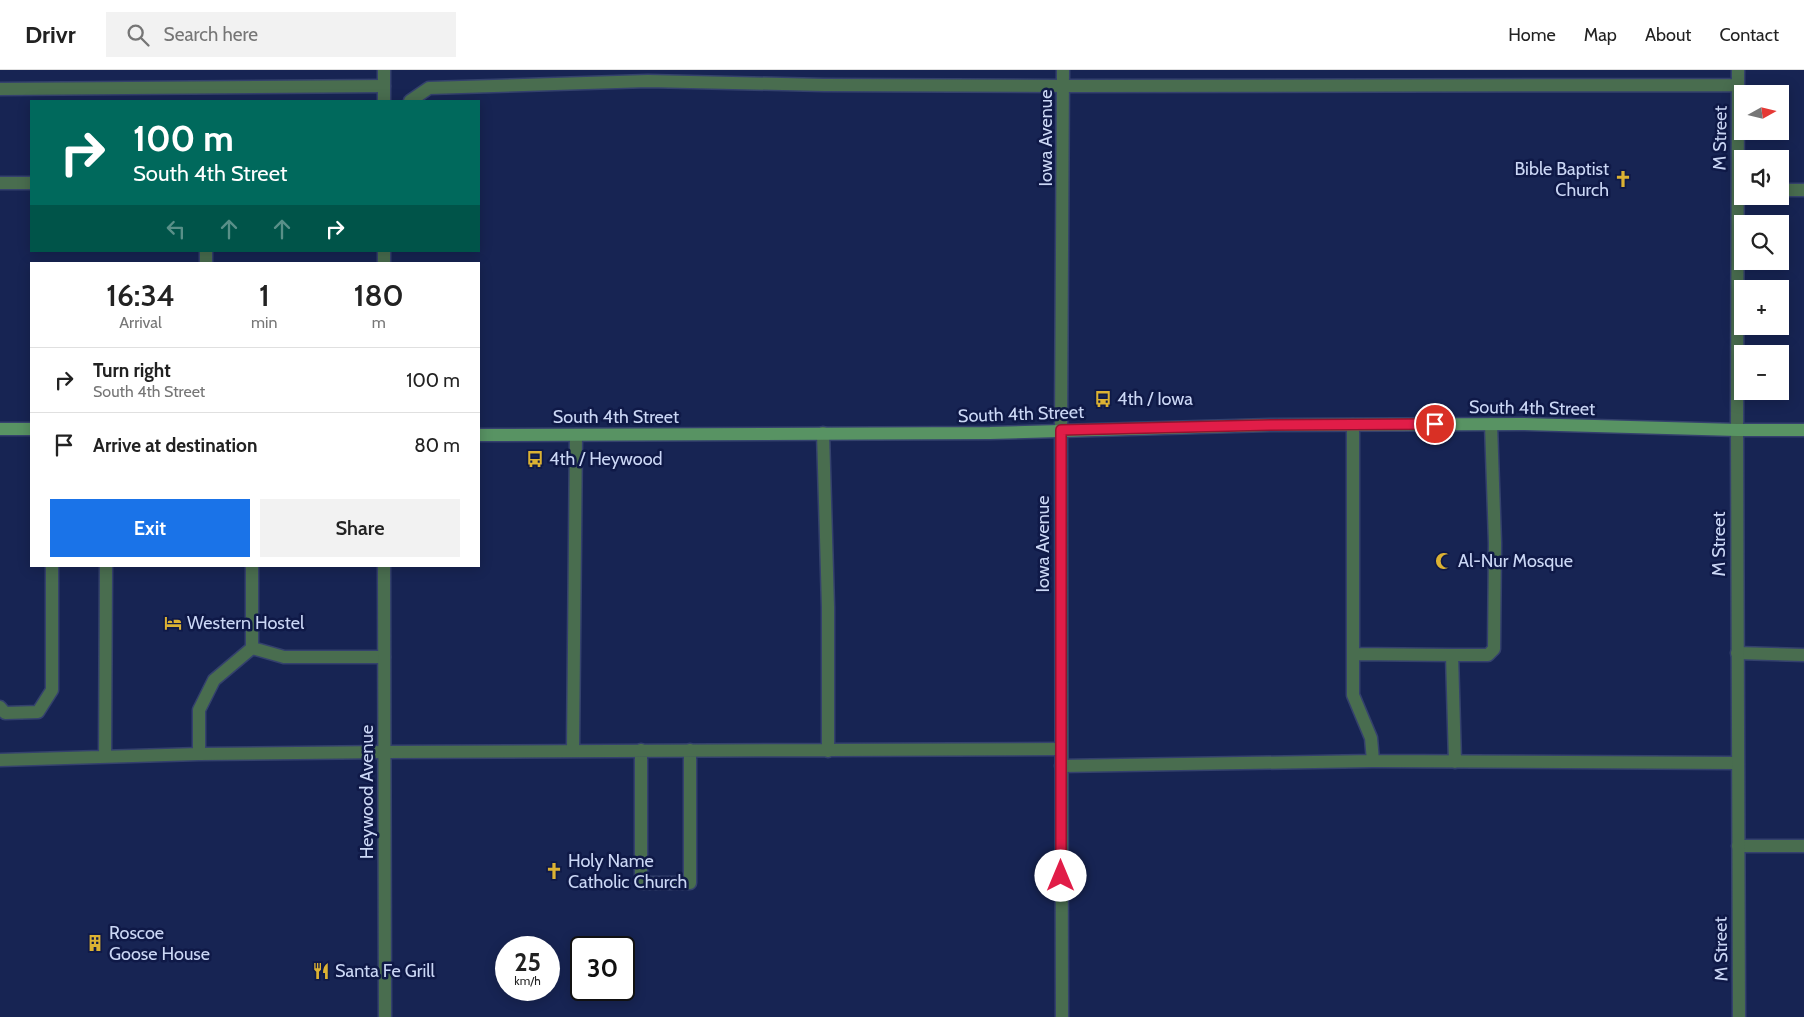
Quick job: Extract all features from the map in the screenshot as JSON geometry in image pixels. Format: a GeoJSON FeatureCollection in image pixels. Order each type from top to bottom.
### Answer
{"type":"FeatureCollection","features":[{"type":"Feature","properties":{"kind":"main road","name":"South 4th Street"},"geometry":{"type":"LineString","coordinates":[[480,435],[990,433],[1270,425],[1491,424],[1804,430]]}},
{"type":"Feature","properties":{"kind":"main road"},"geometry":{"type":"LineString","coordinates":[[0,429],[30,429]]}},
{"type":"Feature","properties":{"kind":"street"},"geometry":{"type":"LineString","coordinates":[[384,70],[384,100]]}},
{"type":"Feature","properties":{"kind":"street","name":"Iowa Avenue"},"geometry":{"type":"LineString","coordinates":[[1062,1017],[1061,430],[1063,70]]}},
{"type":"Feature","properties":{"kind":"street","name":"M Street"},"geometry":{"type":"LineString","coordinates":[[1738,70],[1738,85]]}},
{"type":"Feature","properties":{"kind":"street"},"geometry":{"type":"LineString","coordinates":[[411,100],[429,88],[648,81],[824,85],[1064,86],[1734,85]]}},
{"type":"Feature","properties":{"kind":"street"},"geometry":{"type":"LineString","coordinates":[[0,89],[384,86]]}},
{"type":"Feature","properties":{"kind":"street"},"geometry":{"type":"LineString","coordinates":[[0,183],[30,183]]}},
{"type":"Feature","properties":{"kind":"street"},"geometry":{"type":"LineString","coordinates":[[1789,190],[1804,190]]}},
{"type":"Feature","properties":{"kind":"street","name":"M Street"},"geometry":{"type":"LineString","coordinates":[[1739,1017],[1737,430],[1740,205]]}},
{"type":"Feature","properties":{"kind":"street"},"geometry":{"type":"LineString","coordinates":[[1353,654],[1488,655],[1494,649],[1491,424]]}},
{"type":"Feature","properties":{"kind":"street"},"geometry":{"type":"LineString","coordinates":[[1353,425],[1353,695],[1371,738],[1373,762]]}},
{"type":"Feature","properties":{"kind":"street"},"geometry":{"type":"LineString","coordinates":[[823,433],[828,607],[828,751]]}},
{"type":"Feature","properties":{"kind":"street"},"geometry":{"type":"LineString","coordinates":[[573,750],[576,434]]}},
{"type":"Feature","properties":{"kind":"street"},"geometry":{"type":"LineString","coordinates":[[0,707],[5,713],[38,712],[52,690],[52,567]]}},
{"type":"Feature","properties":{"kind":"street"},"geometry":{"type":"LineString","coordinates":[[105,757],[106,567]]}},
{"type":"Feature","properties":{"kind":"street"},"geometry":{"type":"LineString","coordinates":[[199,754],[199,710],[214,680],[252,648],[252,567]]}},
{"type":"Feature","properties":{"kind":"street","name":"Heywood Avenue"},"geometry":{"type":"LineString","coordinates":[[384,567],[385,1017]]}},
{"type":"Feature","properties":{"kind":"street"},"geometry":{"type":"LineString","coordinates":[[252,648],[284,657],[384,657]]}},
{"type":"Feature","properties":{"kind":"street"},"geometry":{"type":"LineString","coordinates":[[1737,653],[1804,655]]}},
{"type":"Feature","properties":{"kind":"street"},"geometry":{"type":"LineString","coordinates":[[1452,655],[1455,762]]}},
{"type":"Feature","properties":{"kind":"street"},"geometry":{"type":"LineString","coordinates":[[0,760],[199,754],[573,750],[828,751],[1061,749]]}},
{"type":"Feature","properties":{"kind":"street"},"geometry":{"type":"LineString","coordinates":[[640,750],[641,883],[690,883],[690,750]]}},
{"type":"Feature","properties":{"kind":"street"},"geometry":{"type":"LineString","coordinates":[[1061,766],[1373,762],[1738,763]]}},
{"type":"Feature","properties":{"kind":"street"},"geometry":{"type":"LineString","coordinates":[[1738,846],[1804,846]]}},
{"type":"Feature","properties":{"kind":"place","name":"Bible Baptist Church"},"geometry":{"type":"Point","coordinates":[1623,179]}},
{"type":"Feature","properties":{"kind":"place","name":"4th / Iowa"},"geometry":{"type":"Point","coordinates":[1103,399]}},
{"type":"Feature","properties":{"kind":"place","name":"4th / Heywood"},"geometry":{"type":"Point","coordinates":[535,459]}},
{"type":"Feature","properties":{"kind":"place","name":"Al-Nur Mosque"},"geometry":{"type":"Point","coordinates":[1444,561]}},
{"type":"Feature","properties":{"kind":"place","name":"Western Hostel"},"geometry":{"type":"Point","coordinates":[173,623]}},
{"type":"Feature","properties":{"kind":"place","name":"Holy Name Catholic Church"},"geometry":{"type":"Point","coordinates":[554,871]}},
{"type":"Feature","properties":{"kind":"place","name":"Roscoe Goose House"},"geometry":{"type":"Point","coordinates":[95,943]}},
{"type":"Feature","properties":{"kind":"place","name":"Santa Fe Grill"},"geometry":{"type":"Point","coordinates":[321,971]}},
{"type":"Feature","properties":{"kind":"route"},"geometry":{"type":"LineString","coordinates":[[1061,876],[1061,430],[1270,425],[1435,424]]}}]}
